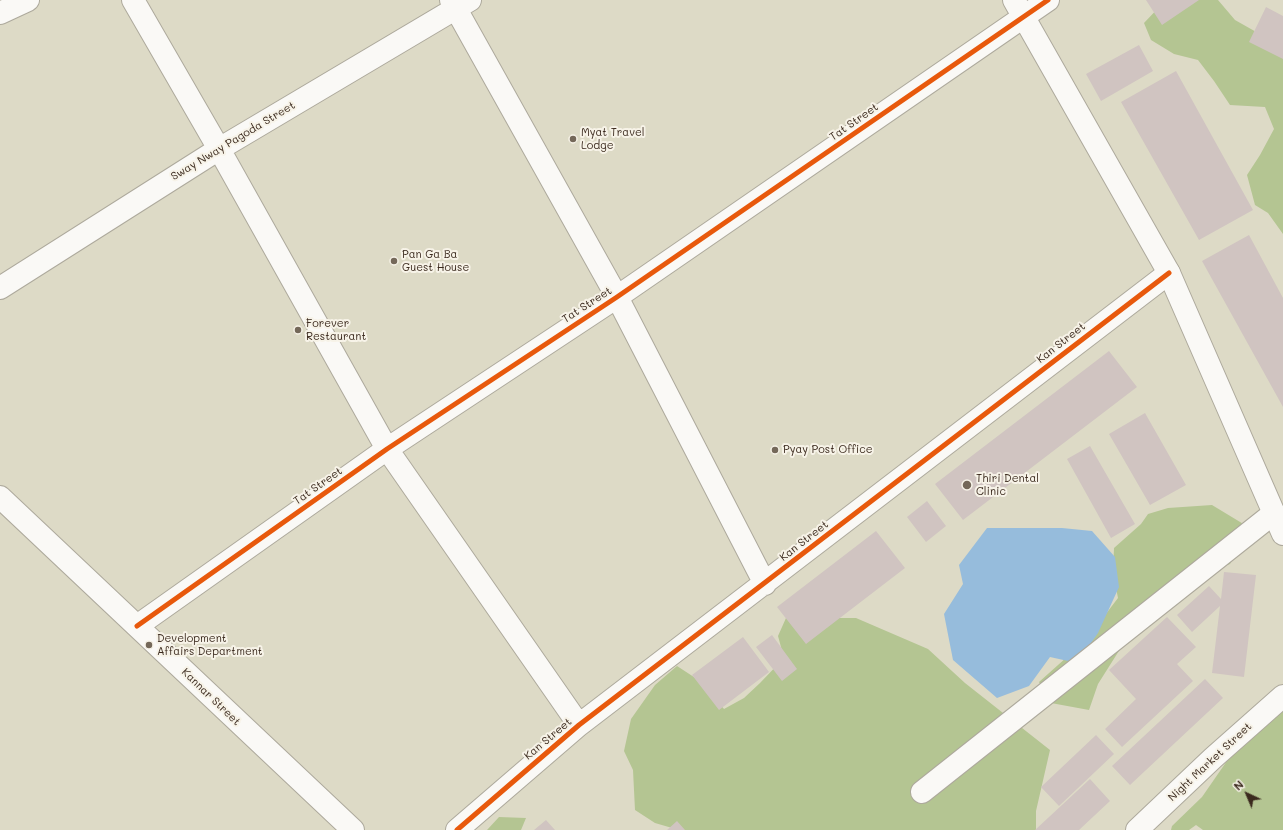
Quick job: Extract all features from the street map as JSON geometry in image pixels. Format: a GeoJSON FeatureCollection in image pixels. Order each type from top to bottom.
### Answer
{"type":"FeatureCollection","features":[{"type":"Feature","properties":{"kind":"street"},"geometry":{"type":"LineString","coordinates":[[0,13],[28,0]]}},
{"type":"Feature","properties":{"kind":"street"},"geometry":{"type":"LineString","coordinates":[[134,0],[387,449],[579,725]]}},
{"type":"Feature","properties":{"kind":"street","name":"Tat Street"},"geometry":{"type":"LineString","coordinates":[[137,626],[387,449],[617,297],[1018,8],[1048,0]]}},
{"type":"Feature","properties":{"kind":"street"},"geometry":{"type":"LineString","coordinates":[[459,3],[617,297],[765,584]]}},
{"type":"Feature","properties":{"kind":"street","name":"Sway Nway Pagoda Street"},"geometry":{"type":"LineString","coordinates":[[0,288],[219,149],[459,3]]}},
{"type":"Feature","properties":{"kind":"street"},"geometry":{"type":"LineString","coordinates":[[1018,8],[1169,273],[1258,478],[1278,506],[1283,534]]}},
{"type":"Feature","properties":{"kind":"street","name":"Kan Street"},"geometry":{"type":"LineString","coordinates":[[457,830],[579,725],[1169,273]]}},
{"type":"Feature","properties":{"kind":"street","name":"Kannar Street"},"geometry":{"type":"LineString","coordinates":[[0,497],[353,830]]}},
{"type":"Feature","properties":{"kind":"street"},"geometry":{"type":"LineString","coordinates":[[922,792],[1278,506]]}},
{"type":"Feature","properties":{"kind":"street","name":"Night Market Street"},"geometry":{"type":"LineString","coordinates":[[1137,830],[1213,758],[1283,696]]}},
{"type":"Feature","properties":{"kind":"green space"},"geometry":{"type":"Polygon","coordinates":[[[1172,0],[1218,0],[1235,20],[1258,33],[1283,35],[1283,234],[1268,213],[1255,205],[1247,175],[1274,129],[1265,107],[1230,105],[1198,60],[1174,54],[1151,40],[1144,23],[1163,3],[1172,0]]]}},
{"type":"Feature","properties":{"kind":"green space"},"geometry":{"type":"Polygon","coordinates":[[[1212,505],[1250,528],[1230,564],[1192,579],[1122,646],[1098,684],[1089,710],[1051,703],[1039,682],[1086,640],[1118,598],[1113,573],[1114,548],[1141,524],[1148,514],[1168,508],[1212,505]]]}},
{"type":"Feature","properties":{"kind":"green space"},"geometry":{"type":"Polygon","coordinates":[[[786,618],[856,618],[928,649],[965,683],[1050,750],[1036,811],[1036,830],[679,830],[655,823],[635,810],[633,770],[624,751],[631,719],[655,685],[677,666],[700,681],[724,709],[744,698],[784,658],[778,636],[786,618]]]}},
{"type":"Feature","properties":{"kind":"green space"},"geometry":{"type":"Polygon","coordinates":[[[1283,711],[1283,830],[1203,830],[1196,825],[1189,830],[1171,830],[1172,826],[1202,797],[1229,758],[1283,711]]]}},
{"type":"Feature","properties":{"kind":"green space"},"geometry":{"type":"Polygon","coordinates":[[[499,817],[526,818],[521,830],[487,830],[499,817]]]}},
{"type":"Feature","properties":{"kind":"water"},"geometry":{"type":"Polygon","coordinates":[[[987,528],[1062,528],[1092,531],[1115,557],[1119,587],[1098,633],[1077,663],[1050,657],[1029,686],[997,698],[953,660],[944,614],[963,584],[959,565],[987,528]]]}},
{"type":"Feature","properties":{"kind":"building"},"geometry":{"type":"Polygon","coordinates":[[[1146,0],[1199,0],[1162,25],[1146,0]]]}},
{"type":"Feature","properties":{"kind":"building"},"geometry":{"type":"Polygon","coordinates":[[[1266,7],[1283,16],[1283,59],[1249,42],[1266,7]]]}},
{"type":"Feature","properties":{"kind":"building"},"geometry":{"type":"Polygon","coordinates":[[[1139,45],[1153,71],[1101,101],[1086,74],[1139,45]]]}},
{"type":"Feature","properties":{"kind":"building"},"geometry":{"type":"Polygon","coordinates":[[[1176,71],[1253,210],[1199,240],[1121,102],[1176,71]]]}},
{"type":"Feature","properties":{"kind":"building"},"geometry":{"type":"Polygon","coordinates":[[[1249,235],[1283,298],[1283,407],[1202,261],[1249,235]]]}},
{"type":"Feature","properties":{"kind":"building"},"geometry":{"type":"Polygon","coordinates":[[[1109,351],[1137,387],[963,520],[935,484],[1109,351]]]}},
{"type":"Feature","properties":{"kind":"building"},"geometry":{"type":"Polygon","coordinates":[[[1145,413],[1186,485],[1150,505],[1109,434],[1145,413]]]}},
{"type":"Feature","properties":{"kind":"building"},"geometry":{"type":"Polygon","coordinates":[[[1090,446],[1135,524],[1111,538],[1067,459],[1090,446]]]}},
{"type":"Feature","properties":{"kind":"building"},"geometry":{"type":"Polygon","coordinates":[[[927,501],[946,526],[926,542],[907,517],[927,501]]]}},
{"type":"Feature","properties":{"kind":"building"},"geometry":{"type":"Polygon","coordinates":[[[876,531],[905,568],[806,644],[777,607],[876,531]]]}},
{"type":"Feature","properties":{"kind":"building"},"geometry":{"type":"Polygon","coordinates":[[[1224,572],[1256,575],[1244,677],[1212,673],[1220,606],[1192,632],[1177,615],[1209,586],[1221,599],[1224,572]]]}},
{"type":"Feature","properties":{"kind":"building"},"geometry":{"type":"Polygon","coordinates":[[[1167,617],[1196,647],[1177,664],[1193,681],[1122,747],[1105,729],[1136,699],[1109,670],[1167,617]]]}},
{"type":"Feature","properties":{"kind":"building"},"geometry":{"type":"Polygon","coordinates":[[[772,635],[797,669],[782,681],[756,647],[772,635]]]}},
{"type":"Feature","properties":{"kind":"building"},"geometry":{"type":"Polygon","coordinates":[[[743,637],[769,672],[719,710],[692,675],[743,637]]]}},
{"type":"Feature","properties":{"kind":"building"},"geometry":{"type":"Polygon","coordinates":[[[1205,679],[1223,698],[1130,785],[1112,766],[1205,679]]]}},
{"type":"Feature","properties":{"kind":"building"},"geometry":{"type":"Polygon","coordinates":[[[1096,735],[1114,754],[1059,806],[1041,787],[1096,735]]]}},
{"type":"Feature","properties":{"kind":"building"},"geometry":{"type":"Polygon","coordinates":[[[1090,779],[1110,801],[1079,830],[1035,830],[1090,779]]]}},
{"type":"Feature","properties":{"kind":"building"},"geometry":{"type":"Polygon","coordinates":[[[546,820],[555,830],[534,830],[546,820]]]}},
{"type":"Feature","properties":{"kind":"building"},"geometry":{"type":"Polygon","coordinates":[[[677,821],[685,830],[667,830],[677,821]]]}},
{"type":"Feature","properties":{"kind":"cycle path"},"geometry":{"type":"LineString","coordinates":[[137,626],[387,449],[617,297],[1048,0]]}},
{"type":"Feature","properties":{"kind":"cycle path"},"geometry":{"type":"LineString","coordinates":[[457,830],[579,725],[1169,273]]}},
{"type":"Feature","properties":{"kind":"place","name":"Myat Travel Lodge"},"geometry":{"type":"Point","coordinates":[573,139]}},
{"type":"Feature","properties":{"kind":"place","name":"Pan Ga Ba Guest House"},"geometry":{"type":"Point","coordinates":[394,261]}},
{"type":"Feature","properties":{"kind":"place","name":"Forever Restaurant"},"geometry":{"type":"Point","coordinates":[298,330]}},
{"type":"Feature","properties":{"kind":"place","name":"Pyay Post Office"},"geometry":{"type":"Point","coordinates":[775,450]}},
{"type":"Feature","properties":{"kind":"place","name":"Thiri Dental Clinic"},"geometry":{"type":"Point","coordinates":[967,485]}},
{"type":"Feature","properties":{"kind":"place","name":"Development Affairs Department"},"geometry":{"type":"Point","coordinates":[149,645]}}]}
